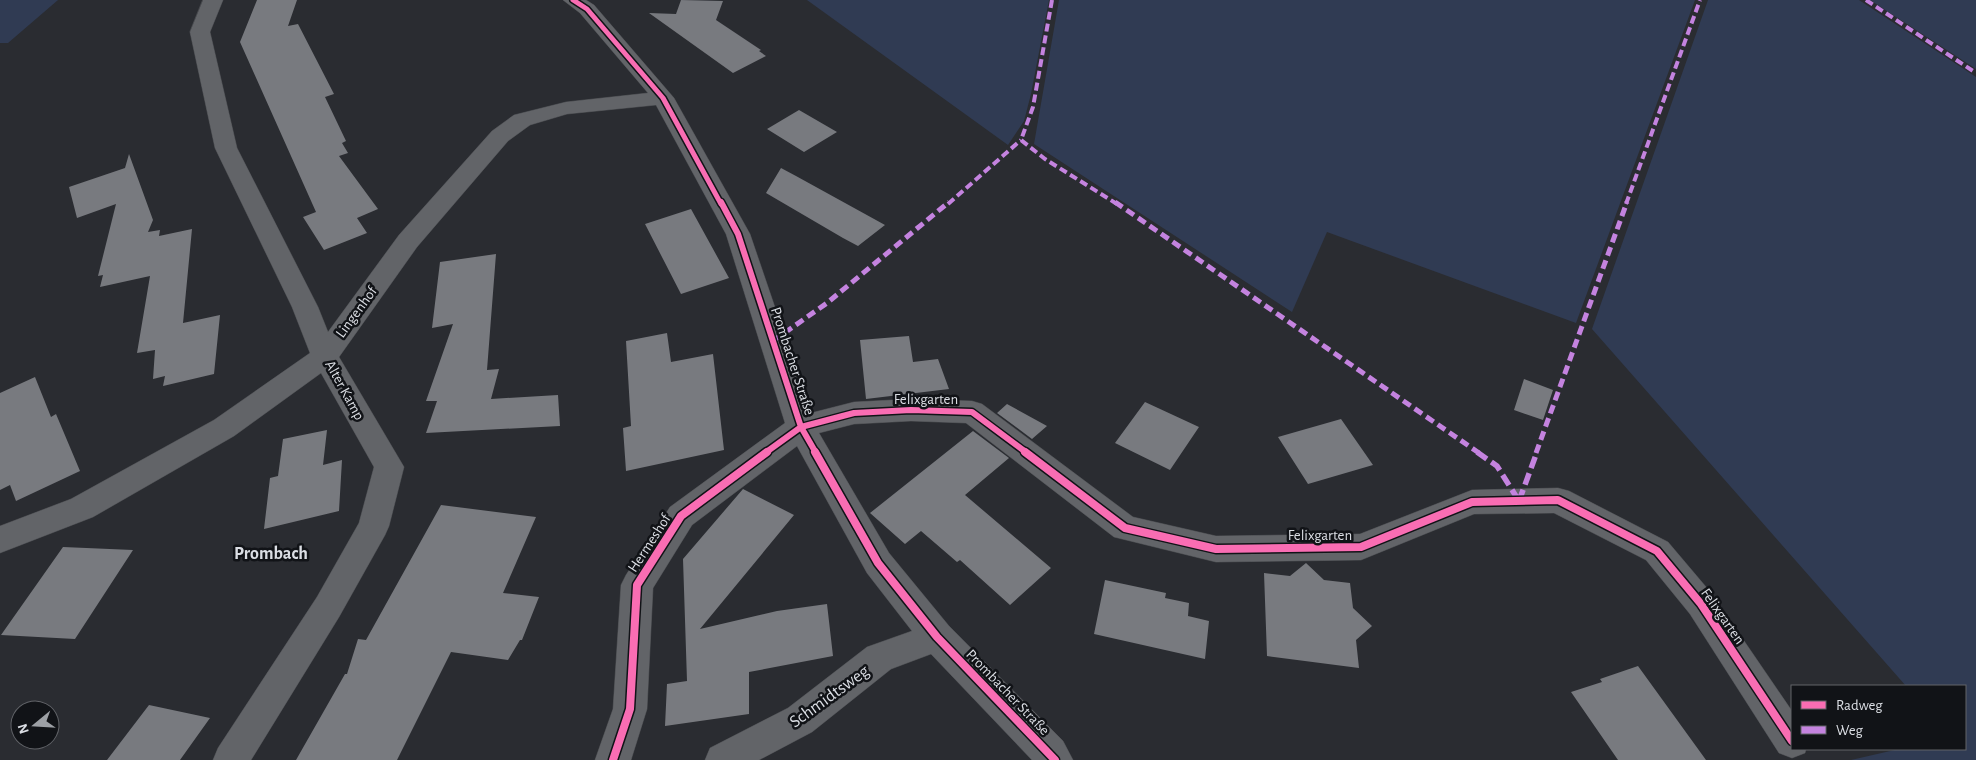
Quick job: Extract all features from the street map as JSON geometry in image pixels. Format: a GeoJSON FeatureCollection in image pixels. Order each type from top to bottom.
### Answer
{"type":"FeatureCollection","features":[{"type":"Feature","properties":{"kind":"street","name":"Alter Kamp"},"geometry":{"type":"LineString","coordinates":[[213,0],[200,32],[226,148],[305,307],[325,356],[389,467],[374,526],[328,607],[231,760]]}},
{"type":"Feature","properties":{"kind":"street","name":"Prombacher Straße"},"geometry":{"type":"LineString","coordinates":[[573,0],[587,10],[663,98],[738,234],[801,427],[878,563],[937,637],[1054,760]]}},
{"type":"Feature","properties":{"kind":"street","name":"Lingenhof"},"geometry":{"type":"LineString","coordinates":[[0,540],[82,508],[216,433],[325,356],[408,241],[500,136],[522,120],[566,108],[663,98]]}},
{"type":"Feature","properties":{"kind":"street","name":"Felixgarten"},"geometry":{"type":"LineString","coordinates":[[801,427],[854,413],[911,410],[972,412],[1125,528],[1216,549],[1361,548],[1472,502],[1558,500],[1657,551],[1701,604],[1791,739]]}},
{"type":"Feature","properties":{"kind":"street","name":"Hermeshof"},"geometry":{"type":"LineString","coordinates":[[613,760],[630,709],[637,585],[681,516],[801,427]]}},
{"type":"Feature","properties":{"kind":"street","name":"Schmidtsweg"},"geometry":{"type":"LineString","coordinates":[[723,760],[800,720],[879,658],[937,637]]}},
{"type":"Feature","properties":{"kind":"shaded area"},"geometry":{"type":"Polygon","coordinates":[[[0,0],[58,0],[8,43],[0,43],[0,0]]]}},
{"type":"Feature","properties":{"kind":"shaded area"},"geometry":{"type":"Polygon","coordinates":[[[807,0],[1049,0],[1024,121],[1008,145],[807,0]]]}},
{"type":"Feature","properties":{"kind":"shaded area"},"geometry":{"type":"Polygon","coordinates":[[[1059,0],[1695,0],[1576,323],[1327,232],[1292,312],[1034,144],[1059,0]]]}},
{"type":"Feature","properties":{"kind":"shaded area"},"geometry":{"type":"Polygon","coordinates":[[[1708,0],[1859,0],[1976,77],[1976,760],[1851,760],[1895,750],[1966,750],[1966,685],[1905,685],[1592,329],[1708,0]]]}},
{"type":"Feature","properties":{"kind":"shaded area"},"geometry":{"type":"Polygon","coordinates":[[[1870,0],[1976,0],[1976,69],[1870,0]]]}},
{"type":"Feature","properties":{"kind":"building"},"geometry":{"type":"Polygon","coordinates":[[[257,0],[297,0],[288,26],[298,24],[334,94],[325,97],[346,141],[342,143],[348,153],[339,156],[378,209],[357,218],[367,233],[324,250],[303,217],[316,212],[240,42],[257,0]]]}},
{"type":"Feature","properties":{"kind":"building"},"geometry":{"type":"Polygon","coordinates":[[[681,0],[723,1],[716,20],[761,50],[759,51],[766,56],[733,73],[649,13],[676,14],[681,0]]]}},
{"type":"Feature","properties":{"kind":"building"},"geometry":{"type":"Polygon","coordinates":[[[799,110],[837,132],[804,152],[767,129],[799,110]]]}},
{"type":"Feature","properties":{"kind":"building"},"geometry":{"type":"Polygon","coordinates":[[[129,154],[153,220],[148,232],[160,230],[159,236],[192,229],[183,323],[220,315],[214,374],[163,386],[165,376],[153,379],[155,350],[137,353],[150,276],[100,287],[103,275],[98,276],[116,204],[77,218],[69,187],[125,168],[129,154]]]}},
{"type":"Feature","properties":{"kind":"building"},"geometry":{"type":"Polygon","coordinates":[[[781,168],[885,225],[858,246],[843,238],[766,193],[781,168]]]}},
{"type":"Feature","properties":{"kind":"building"},"geometry":{"type":"Polygon","coordinates":[[[691,209],[729,278],[681,294],[645,224],[691,209]]]}},
{"type":"Feature","properties":{"kind":"building"},"geometry":{"type":"Polygon","coordinates":[[[496,254],[487,370],[499,369],[491,399],[558,395],[560,426],[426,433],[437,401],[426,401],[453,324],[432,328],[440,262],[496,254]]]}},
{"type":"Feature","properties":{"kind":"building"},"geometry":{"type":"Polygon","coordinates":[[[667,333],[671,362],[713,354],[724,450],[626,471],[623,428],[631,426],[626,341],[667,333]]]}},
{"type":"Feature","properties":{"kind":"building"},"geometry":{"type":"Polygon","coordinates":[[[909,336],[913,362],[938,359],[949,389],[866,399],[860,340],[909,336]]]}},
{"type":"Feature","properties":{"kind":"building"},"geometry":{"type":"Polygon","coordinates":[[[35,377],[51,417],[56,414],[80,471],[16,501],[10,485],[0,490],[0,393],[35,377]]]}},
{"type":"Feature","properties":{"kind":"building"},"geometry":{"type":"Polygon","coordinates":[[[1524,379],[1553,390],[1543,420],[1514,410],[1524,379]]]}},
{"type":"Feature","properties":{"kind":"building"},"geometry":{"type":"Polygon","coordinates":[[[1145,402],[1199,427],[1170,470],[1115,443],[1145,402]]]}},
{"type":"Feature","properties":{"kind":"building"},"geometry":{"type":"Polygon","coordinates":[[[1007,404],[1047,426],[1032,439],[997,413],[1007,404]]]}},
{"type":"Feature","properties":{"kind":"building"},"geometry":{"type":"Polygon","coordinates":[[[1341,419],[1373,465],[1308,484],[1278,437],[1341,419]]]}},
{"type":"Feature","properties":{"kind":"building"},"geometry":{"type":"Polygon","coordinates":[[[327,430],[323,465],[342,460],[339,511],[264,529],[270,478],[278,476],[283,439],[327,430]]]}},
{"type":"Feature","properties":{"kind":"building"},"geometry":{"type":"Polygon","coordinates":[[[973,431],[1009,458],[965,495],[1051,568],[1010,605],[960,560],[957,562],[921,531],[905,544],[870,513],[973,431]]]}},
{"type":"Feature","properties":{"kind":"building"},"geometry":{"type":"Polygon","coordinates":[[[743,489],[794,515],[700,629],[777,611],[827,604],[833,656],[749,672],[749,714],[665,726],[667,684],[687,681],[683,559],[743,489]]]}},
{"type":"Feature","properties":{"kind":"building"},"geometry":{"type":"Polygon","coordinates":[[[441,505],[536,517],[503,593],[539,597],[522,640],[520,640],[508,660],[451,652],[397,760],[296,760],[345,674],[347,674],[358,639],[366,640],[441,505]]]}},
{"type":"Feature","properties":{"kind":"building"},"geometry":{"type":"Polygon","coordinates":[[[63,547],[133,550],[75,639],[1,635],[63,547]]]}},
{"type":"Feature","properties":{"kind":"building"},"geometry":{"type":"Polygon","coordinates":[[[1306,563],[1324,580],[1350,583],[1353,608],[1372,626],[1356,640],[1359,668],[1267,656],[1264,573],[1290,576],[1306,563]]]}},
{"type":"Feature","properties":{"kind":"building"},"geometry":{"type":"Polygon","coordinates":[[[1105,580],[1166,593],[1165,598],[1189,603],[1188,616],[1209,621],[1205,659],[1094,634],[1105,580]]]}},
{"type":"Feature","properties":{"kind":"building"},"geometry":{"type":"Polygon","coordinates":[[[1638,666],[1706,760],[1618,760],[1571,692],[1602,682],[1600,679],[1638,666]]]}},
{"type":"Feature","properties":{"kind":"building"},"geometry":{"type":"Polygon","coordinates":[[[149,705],[210,718],[180,760],[107,760],[149,705]]]}},
{"type":"Feature","properties":{"kind":"marked path"},"geometry":{"type":"LineString","coordinates":[[1052,0],[1033,107],[1021,140],[1045,159],[1127,210],[1497,466],[1519,501]]}},
{"type":"Feature","properties":{"kind":"marked path"},"geometry":{"type":"LineString","coordinates":[[1519,501],[1700,0]]}},
{"type":"Feature","properties":{"kind":"marked path"},"geometry":{"type":"LineString","coordinates":[[1866,0],[1976,73]]}},
{"type":"Feature","properties":{"kind":"marked path"},"geometry":{"type":"LineString","coordinates":[[773,341],[801,323],[840,293],[1021,140]]}},
{"type":"Feature","properties":{"kind":"cycle path"},"geometry":{"type":"LineString","coordinates":[[573,0],[587,9],[663,98],[738,234],[801,427],[878,563],[937,637],[1055,760]]}},
{"type":"Feature","properties":{"kind":"cycle path"},"geometry":{"type":"LineString","coordinates":[[613,760],[630,709],[637,585],[681,516],[801,427],[854,413],[911,410],[972,412],[1125,528],[1216,549],[1361,547],[1472,502],[1558,500],[1657,551],[1701,604],[1791,739]]}},
{"type":"Feature","properties":{"kind":"district","name":"Prombach"},"geometry":{"type":"Point","coordinates":[271,553]}}]}
